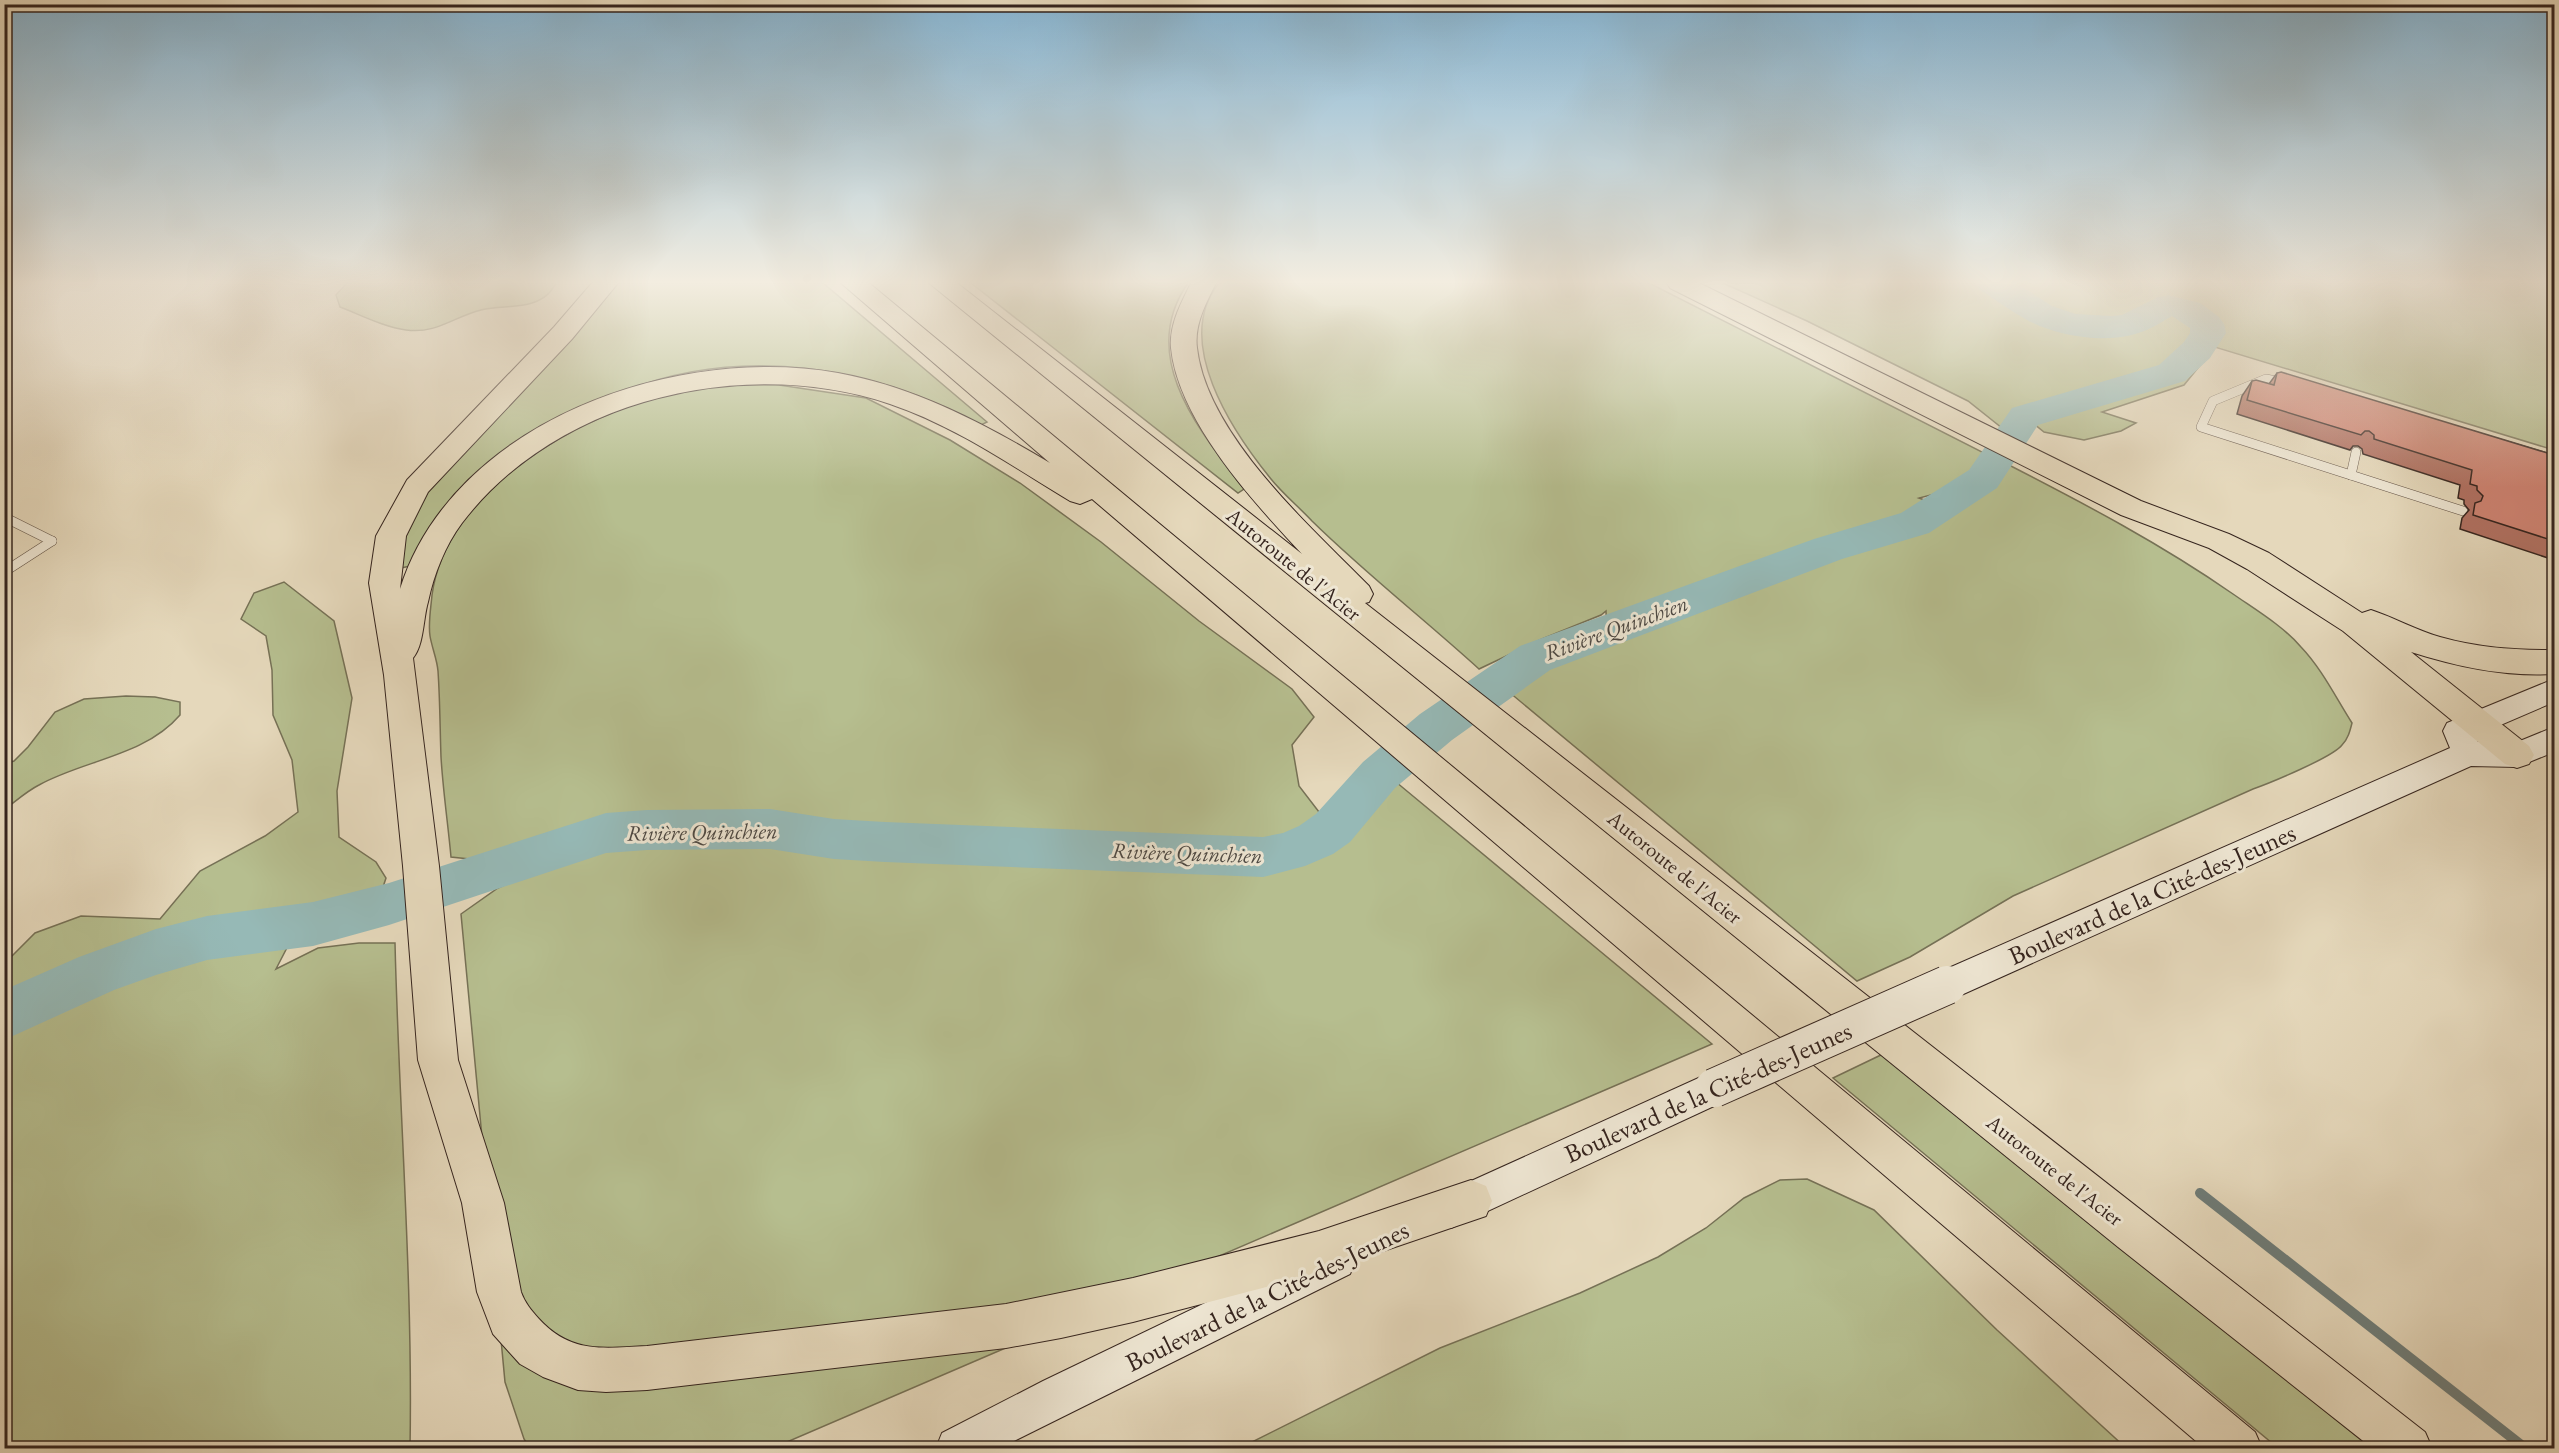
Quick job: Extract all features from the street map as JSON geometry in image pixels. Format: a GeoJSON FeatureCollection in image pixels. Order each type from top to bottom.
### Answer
{"type":"FeatureCollection","features":[{"type":"Feature","properties":{"kind":"highway"},"geometry":{"type":"LineString","coordinates":[[545,351],[417,487],[397,520],[388,550],[384,583],[400,675],[421,866],[438,1060],[483,1203],[499,1293],[509,1318],[536,1348],[578,1368],[606,1370],[647,1368],[1006,1326],[1133,1300],[1319,1252],[1471,1201]]}},
{"type":"Feature","properties":{"kind":"highway"},"geometry":{"type":"LineString","coordinates":[[934,351],[2239,1449]]}},
{"type":"Feature","properties":{"kind":"highway","name":"Autoroute de l'Acier"},"geometry":{"type":"LineString","coordinates":[[1026,351],[2409,1449]]}},
{"type":"Feature","properties":{"kind":"highway"},"geometry":{"type":"LineString","coordinates":[[1184,351],[1193,382],[1223,441],[1266,496],[1445,684]]}},
{"type":"Feature","properties":{"kind":"highway"},"geometry":{"type":"LineString","coordinates":[[1815,351],[2131,508],[2253,582],[2364,654],[2468,736],[2517,755]]}},
{"type":"Feature","properties":{"kind":"highway"},"geometry":{"type":"LineString","coordinates":[[400,675],[413,596],[430,552],[445,527],[479,486],[520,452],[572,423],[634,397],[692,381],[756,375],[812,378],[851,384],[898,396],[972,430],[1162,542]]}},
{"type":"Feature","properties":{"kind":"highway"},"geometry":{"type":"LineString","coordinates":[[2131,508],[2219,541],[2292,582],[2393,633],[2439,650],[2485,660],[2517,663],[2554,662]]}},
{"type":"Feature","properties":{"kind":"highway"},"geometry":{"type":"LineString","coordinates":[[2292,582],[2354,623],[2468,736]]}},
{"type":"Feature","properties":{"kind":"main road","name":"Boulevard de la Cité-des-Jeunes"},"geometry":{"type":"LineString","coordinates":[[957,1449],[1058,1396],[1364,1247],[1471,1201],[1714,1088],[1947,985],[2468,736],[2554,690]]}},
{"type":"Feature","properties":{"kind":"main road"},"geometry":{"type":"LineString","coordinates":[[2517,755],[2554,739]]}},
{"type":"Feature","properties":{"kind":"lane"},"geometry":{"type":"LineString","coordinates":[[2290,385],[2266,379],[2213,401],[2201,427],[2463,511]]}},
{"type":"Feature","properties":{"kind":"lane"},"geometry":{"type":"LineString","coordinates":[[2351,475],[2356,452]]}},
{"type":"Feature","properties":{"kind":"lane"},"geometry":{"type":"LineString","coordinates":[[4,572],[52,541],[5,518]]}},
{"type":"Feature","properties":{"kind":"green space"},"geometry":{"type":"Polygon","coordinates":[[[556,351],[903,351],[987,422],[981,425],[897,388],[852,376],[807,368],[762,366],[716,368],[671,376],[627,390],[520,441],[487,465],[456,496],[430,530],[410,566],[401,568],[405,528],[418,501],[556,351]]]}},
{"type":"Feature","properties":{"kind":"green space"},"geometry":{"type":"Polygon","coordinates":[[[1057,351],[1170,351],[1172,366],[1180,392],[1210,443],[1244,489],[1238,493],[1057,351]]]}},
{"type":"Feature","properties":{"kind":"green space"},"geometry":{"type":"Polygon","coordinates":[[[1204,351],[1783,351],[1986,454],[1973,478],[1950,490],[1919,498],[1950,509],[1964,501],[2007,464],[2065,494],[2178,558],[2286,632],[2309,656],[2352,723],[2344,743],[2314,763],[2013,896],[1910,957],[1857,981],[1509,692],[1541,668],[1568,655],[1607,641],[1606,611],[1479,669],[1353,559],[1276,485],[1240,436],[1225,411],[1213,385],[1204,351]]]}},
{"type":"Feature","properties":{"kind":"green space"},"geometry":{"type":"Polygon","coordinates":[[[1867,351],[2212,351],[2184,385],[2102,412],[2136,423],[2121,431],[2084,440],[2044,432],[2017,410],[2002,428],[1968,401],[1867,351]]]}},
{"type":"Feature","properties":{"kind":"green space"},"geometry":{"type":"Polygon","coordinates":[[[2228,351],[2554,351],[2554,450],[2228,351]]]}},
{"type":"Feature","properties":{"kind":"green space"},"geometry":{"type":"Polygon","coordinates":[[[731,384],[779,385],[866,398],[950,440],[1020,483],[1101,542],[1199,621],[1292,689],[1314,717],[1292,745],[1299,786],[1339,838],[1372,804],[1390,777],[1712,1044],[773,1448],[530,1448],[524,1439],[505,1382],[461,914],[498,888],[566,855],[563,829],[498,862],[451,857],[442,770],[438,671],[429,631],[432,595],[443,557],[462,522],[490,491],[522,463],[559,439],[598,419],[636,404],[680,391],[731,384]]]}},
{"type":"Feature","properties":{"kind":"green space"},"geometry":{"type":"Polygon","coordinates":[[[284,582],[334,621],[352,698],[337,791],[339,837],[376,862],[386,878],[378,902],[353,916],[305,913],[276,969],[318,948],[359,943],[395,943],[408,1259],[410,1448],[5,1448],[5,963],[35,933],[81,916],[160,919],[200,871],[265,836],[298,812],[292,760],[273,715],[272,670],[266,636],[241,619],[254,593],[284,582]]]}},
{"type":"Feature","properties":{"kind":"green space"},"geometry":{"type":"Polygon","coordinates":[[[126,696],[155,697],[180,702],[180,715],[150,740],[132,749],[57,776],[30,790],[5,809],[5,764],[14,761],[28,747],[55,712],[84,699],[126,696]]]}},
{"type":"Feature","properties":{"kind":"green space"},"geometry":{"type":"Polygon","coordinates":[[[1883,1054],[2371,1448],[2278,1448],[1833,1078],[1883,1054]]]}},
{"type":"Feature","properties":{"kind":"green space"},"geometry":{"type":"Polygon","coordinates":[[[1807,1179],[1874,1210],[1997,1330],[2126,1448],[1240,1448],[1440,1348],[1580,1293],[1658,1257],[1706,1228],[1744,1198],[1780,1180],[1807,1179]]]}},
{"type":"Feature","properties":{"kind":"building"},"geometry":{"type":"Polygon","coordinates":[[[2281,372],[2554,455],[2554,541],[2473,515],[2475,503],[2481,501],[2483,496],[2477,490],[2477,486],[2470,484],[2472,470],[2374,439],[2374,435],[2369,431],[2361,435],[2247,400],[2252,381],[2274,385],[2277,373],[2281,372]]]}},
{"type":"Feature","properties":{"kind":"waterway","name":"Rivière Quinchien"},"geometry":{"type":"LineString","coordinates":[[4,1016],[97,973],[156,952],[207,938],[313,924],[389,904],[606,833],[647,830],[770,829],[834,839],[885,842],[1263,857],[1288,852],[1316,840],[1333,828],[1379,775],[1436,727],[1535,658],[1828,549],[1915,523],[1983,479],[2025,417],[2172,373],[2196,351]]}},
{"type":"Feature","properties":{"kind":"waterway"},"geometry":{"type":"LineString","coordinates":[[2200,1193],[2525,1448]]}}]}
